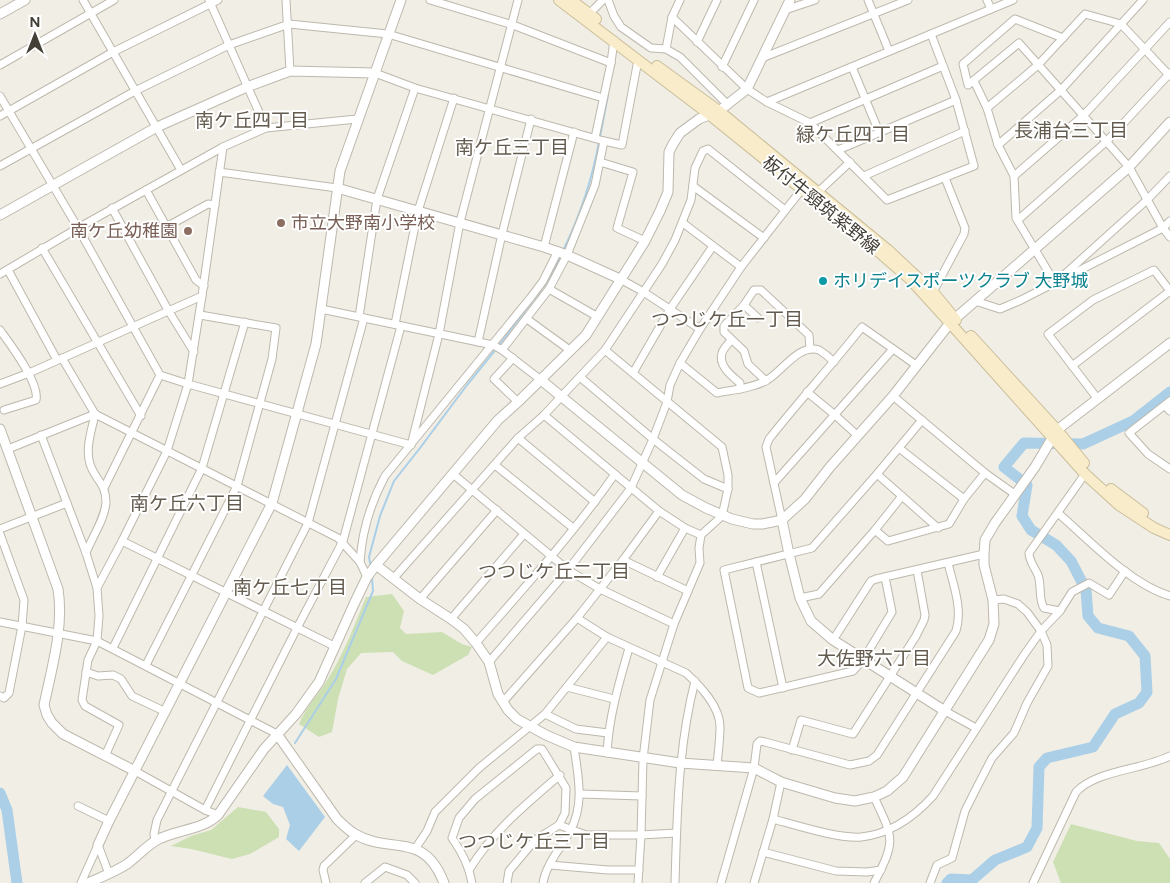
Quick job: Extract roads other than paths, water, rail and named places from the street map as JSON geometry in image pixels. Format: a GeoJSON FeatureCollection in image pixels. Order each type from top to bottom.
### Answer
{"type":"FeatureCollection","features":[{"type":"Feature","properties":{"kind":"main road","name":"板付牛頸筑紫野線"},"geometry":{"type":"LineString","coordinates":[[559,0],[638,60],[719,111],[802,189],[815,195],[888,250],[933,292],[953,321]]}},
{"type":"Feature","properties":{"kind":"main road","name":"板付牛頸筑紫野線"},"geometry":{"type":"LineString","coordinates":[[571,0],[719,111],[815,195],[953,321],[1054,433],[1116,494],[1150,518],[1170,528]]}},
{"type":"Feature","properties":{"kind":"main road","name":"板付牛頸筑紫野線"},"geometry":{"type":"LineString","coordinates":[[1054,433],[1085,474],[1119,505],[1154,528],[1170,535]]}},
{"type":"Feature","properties":{"kind":"street"},"geometry":{"type":"LineString","coordinates":[[0,14],[25,0]]}},
{"type":"Feature","properties":{"kind":"street"},"geometry":{"type":"LineString","coordinates":[[83,0],[181,170]]}},
{"type":"Feature","properties":{"kind":"street"},"geometry":{"type":"LineString","coordinates":[[0,65],[114,0]]}},
{"type":"Feature","properties":{"kind":"street"},"geometry":{"type":"LineString","coordinates":[[0,116],[113,52],[209,2],[218,0]]}},
{"type":"Feature","properties":{"kind":"street"},"geometry":{"type":"LineString","coordinates":[[286,0],[289,24],[290,71]]}},
{"type":"Feature","properties":{"kind":"street"},"geometry":{"type":"LineString","coordinates":[[81,883],[109,821],[272,503],[316,344],[337,188],[344,156],[401,0]]}},
{"type":"Feature","properties":{"kind":"street"},"geometry":{"type":"LineString","coordinates":[[430,0],[513,25],[611,63]]}},
{"type":"Feature","properties":{"kind":"street"},"geometry":{"type":"LineString","coordinates":[[411,445],[439,334],[460,222],[518,0]]}},
{"type":"Feature","properties":{"kind":"street"},"geometry":{"type":"LineString","coordinates":[[589,14],[603,0]]}},
{"type":"Feature","properties":{"kind":"street"},"geometry":{"type":"LineString","coordinates":[[608,0],[614,16],[621,27],[651,48],[666,49],[680,57],[719,111]]}},
{"type":"Feature","properties":{"kind":"street"},"geometry":{"type":"LineString","coordinates":[[666,49],[672,17],[680,0]]}},
{"type":"Feature","properties":{"kind":"street"},"geometry":{"type":"LineString","coordinates":[[697,42],[717,0]]}},
{"type":"Feature","properties":{"kind":"street"},"geometry":{"type":"LineString","coordinates":[[722,67],[754,0]]}},
{"type":"Feature","properties":{"kind":"street"},"geometry":{"type":"LineString","coordinates":[[88,883],[126,864],[155,841],[202,826],[218,815],[264,749],[296,714],[319,682],[367,577],[376,565],[498,420],[586,335],[645,241],[668,192],[670,152],[673,144],[680,134],[699,119],[719,111],[747,89],[790,0]]}},
{"type":"Feature","properties":{"kind":"street"},"geometry":{"type":"LineString","coordinates":[[785,10],[814,0]]}},
{"type":"Feature","properties":{"kind":"street"},"geometry":{"type":"LineString","coordinates":[[868,0],[889,51]]}},
{"type":"Feature","properties":{"kind":"street"},"geometry":{"type":"LineString","coordinates":[[762,58],[908,0]]}},
{"type":"Feature","properties":{"kind":"street"},"geometry":{"type":"LineString","coordinates":[[987,0],[991,9]]}},
{"type":"Feature","properties":{"kind":"street"},"geometry":{"type":"LineString","coordinates":[[767,102],[1013,0]]}},
{"type":"Feature","properties":{"kind":"street"},"geometry":{"type":"LineString","coordinates":[[998,145],[1061,90],[1143,0]]}},
{"type":"Feature","properties":{"kind":"street"},"geometry":{"type":"LineString","coordinates":[[209,2],[266,128]]}},
{"type":"Feature","properties":{"kind":"street"},"geometry":{"type":"LineString","coordinates":[[987,108],[1038,65],[1084,14],[1121,24],[1170,74],[1107,141],[1018,220]]}},
{"type":"Feature","properties":{"kind":"street"},"geometry":{"type":"LineString","coordinates":[[672,17],[747,89],[767,102],[810,123],[887,200],[974,166],[956,100],[931,34]]}},
{"type":"Feature","properties":{"kind":"street"},"geometry":{"type":"LineString","coordinates":[[1063,38],[1014,19],[963,64],[968,85],[1019,43],[1129,167],[1170,237]]}},
{"type":"Feature","properties":{"kind":"street"},"geometry":{"type":"LineString","coordinates":[[1014,176],[1083,116],[1170,22]]}},
{"type":"Feature","properties":{"kind":"street"},"geometry":{"type":"LineString","coordinates":[[0,166],[136,91],[229,45],[289,24],[388,34],[603,98]]}},
{"type":"Feature","properties":{"kind":"street"},"geometry":{"type":"LineString","coordinates":[[595,138],[614,40]]}},
{"type":"Feature","properties":{"kind":"street"},"geometry":{"type":"LineString","coordinates":[[0,215],[157,127],[247,87],[290,71],[374,73],[415,88],[622,145],[638,60]]}},
{"type":"Feature","properties":{"kind":"street"},"geometry":{"type":"LineString","coordinates":[[810,123],[943,66]]}},
{"type":"Feature","properties":{"kind":"street"},"geometry":{"type":"LineString","coordinates":[[852,67],[879,132]]}},
{"type":"Feature","properties":{"kind":"street"},"geometry":{"type":"LineString","coordinates":[[974,81],[987,108],[998,145],[1014,176],[1016,218],[1036,248],[1055,283]]}},
{"type":"Feature","properties":{"kind":"street"},"geometry":{"type":"LineString","coordinates":[[155,841],[154,834],[157,820],[308,523],[336,425],[361,318],[377,199],[415,88]]}},
{"type":"Feature","properties":{"kind":"street"},"geometry":{"type":"LineString","coordinates":[[0,96],[78,228],[160,375],[411,445]]}},
{"type":"Feature","properties":{"kind":"street"},"geometry":{"type":"LineString","coordinates":[[206,810],[297,628],[343,542],[372,434],[398,325],[418,211],[454,98]]}},
{"type":"Feature","properties":{"kind":"street"},"geometry":{"type":"LineString","coordinates":[[838,150],[956,100]]}},
{"type":"Feature","properties":{"kind":"street"},"geometry":{"type":"LineString","coordinates":[[0,274],[42,248],[181,170],[223,147],[266,128],[357,119]]}},
{"type":"Feature","properties":{"kind":"street"},"geometry":{"type":"LineString","coordinates":[[478,342],[502,234],[531,119]]}},
{"type":"Feature","properties":{"kind":"street"},"geometry":{"type":"LineString","coordinates":[[321,309],[493,345],[541,380],[682,495],[722,516],[753,524],[782,520],[805,499],[893,396],[953,321],[1129,167],[1170,122]]}},
{"type":"Feature","properties":{"kind":"street"},"geometry":{"type":"LineString","coordinates":[[544,247],[574,132]]}},
{"type":"Feature","properties":{"kind":"street"},"geometry":{"type":"LineString","coordinates":[[864,176],[965,132]]}},
{"type":"Feature","properties":{"kind":"street"},"geometry":{"type":"LineString","coordinates":[[502,350],[549,290],[562,253],[595,184],[604,140]]}},
{"type":"Feature","properties":{"kind":"street"},"geometry":{"type":"LineString","coordinates":[[97,588],[167,451],[188,384],[200,315],[223,147]]}},
{"type":"Feature","properties":{"kind":"street"},"geometry":{"type":"LineString","coordinates":[[393,579],[518,438],[544,415],[605,350],[662,264],[683,223],[692,200],[695,168],[703,151],[708,149],[786,210]]}},
{"type":"Feature","properties":{"kind":"street"},"geometry":{"type":"LineString","coordinates":[[600,162],[633,172],[618,228],[645,241]]}},
{"type":"Feature","properties":{"kind":"street"},"geometry":{"type":"LineString","coordinates":[[815,195],[850,162]]}},
{"type":"Feature","properties":{"kind":"street"},"geometry":{"type":"LineString","coordinates":[[219,172],[337,188],[544,247],[620,279],[700,329]]}},
{"type":"Feature","properties":{"kind":"street"},"geometry":{"type":"LineString","coordinates":[[1055,283],[1148,200],[1170,176]]}},
{"type":"Feature","properties":{"kind":"street"},"geometry":{"type":"LineString","coordinates":[[933,292],[964,234],[965,228],[945,178]]}},
{"type":"Feature","properties":{"kind":"street"},"geometry":{"type":"LineString","coordinates":[[693,186],[764,238]]}},
{"type":"Feature","properties":{"kind":"street"},"geometry":{"type":"LineString","coordinates":[[489,662],[568,570],[631,488],[653,440],[670,385],[680,363],[741,267],[802,189]]}},
{"type":"Feature","properties":{"kind":"street"},"geometry":{"type":"LineString","coordinates":[[146,190],[168,226],[196,280],[204,286]]}},
{"type":"Feature","properties":{"kind":"street"},"geometry":{"type":"LineString","coordinates":[[168,226],[208,204],[215,205]]}},
{"type":"Feature","properties":{"kind":"street"},"geometry":{"type":"LineString","coordinates":[[112,208],[168,310],[194,352]]}},
{"type":"Feature","properties":{"kind":"street"},"geometry":{"type":"LineString","coordinates":[[975,301],[1000,308],[1055,283],[1163,228],[1170,221]]}},
{"type":"Feature","properties":{"kind":"street"},"geometry":{"type":"LineString","coordinates":[[683,223],[741,267]]}},
{"type":"Feature","properties":{"kind":"street"},"geometry":{"type":"LineString","coordinates":[[632,373],[670,310],[713,246]]}},
{"type":"Feature","properties":{"kind":"street"},"geometry":{"type":"LineString","coordinates":[[42,248],[141,416]]}},
{"type":"Feature","properties":{"kind":"street"},"geometry":{"type":"LineString","coordinates":[[360,562],[362,540],[369,510],[385,476],[493,345],[562,253]]}},
{"type":"Feature","properties":{"kind":"street"},"geometry":{"type":"LineString","coordinates":[[8,270],[94,414],[272,503],[343,542],[360,562],[367,577]]}},
{"type":"Feature","properties":{"kind":"street"},"geometry":{"type":"LineString","coordinates":[[1072,366],[1170,291],[1154,270],[1093,300],[1048,334],[1072,366],[1097,398]]}},
{"type":"Feature","properties":{"kind":"street"},"geometry":{"type":"LineString","coordinates":[[549,290],[598,317]]}},
{"type":"Feature","properties":{"kind":"street"},"geometry":{"type":"LineString","coordinates":[[766,381],[748,364],[744,351],[724,332],[724,326],[744,305],[754,290],[761,290],[809,335],[810,349]]}},
{"type":"Feature","properties":{"kind":"street"},"geometry":{"type":"LineString","coordinates":[[0,384],[202,296]]}},
{"type":"Feature","properties":{"kind":"street"},"geometry":{"type":"LineString","coordinates":[[744,305],[758,318]]}},
{"type":"Feature","properties":{"kind":"street"},"geometry":{"type":"LineString","coordinates":[[146,665],[237,486],[272,359],[276,328],[200,315]]}},
{"type":"Feature","properties":{"kind":"street"},"geometry":{"type":"LineString","coordinates":[[527,319],[571,351]]}},
{"type":"Feature","properties":{"kind":"street"},"geometry":{"type":"LineString","coordinates":[[113,648],[202,468],[245,322]]}},
{"type":"Feature","properties":{"kind":"street"},"geometry":{"type":"LineString","coordinates":[[916,365],[862,327],[769,439],[766,447],[800,598],[811,621],[833,640],[863,660],[976,728]]}},
{"type":"Feature","properties":{"kind":"street"},"geometry":{"type":"LineString","coordinates":[[0,330],[29,373],[37,395],[36,400],[4,410]]}},
{"type":"Feature","properties":{"kind":"street"},"geometry":{"type":"LineString","coordinates":[[731,340],[722,353],[722,363],[728,372],[740,383],[740,389]]}},
{"type":"Feature","properties":{"kind":"street"},"geometry":{"type":"LineString","coordinates":[[376,565],[420,599],[451,618],[464,629],[489,662],[498,694],[503,702],[517,719],[530,727],[574,747],[643,759],[754,768],[781,782],[835,798],[855,800],[874,797],[887,791],[904,777],[989,640],[994,624],[993,600],[984,566],[985,540],[1035,467],[1054,433],[1170,343]]}},
{"type":"Feature","properties":{"kind":"street"},"geometry":{"type":"LineString","coordinates":[[680,363],[717,393],[740,389],[766,381],[792,357],[810,349],[820,351],[834,362]]}},
{"type":"Feature","properties":{"kind":"street"},"geometry":{"type":"LineString","coordinates":[[774,483],[893,349]]}},
{"type":"Feature","properties":{"kind":"street"},"geometry":{"type":"LineString","coordinates":[[605,350],[722,447],[728,475],[728,489],[722,516],[701,536],[699,548],[700,563],[674,624],[650,700],[643,759],[638,883]]}},
{"type":"Feature","properties":{"kind":"street"},"geometry":{"type":"LineString","coordinates":[[513,358],[494,379],[518,402]]}},
{"type":"Feature","properties":{"kind":"street"},"geometry":{"type":"LineString","coordinates":[[86,553],[104,511],[104,488],[160,375]]}},
{"type":"Feature","properties":{"kind":"street"},"geometry":{"type":"LineString","coordinates":[[580,377],[653,440],[704,479],[728,489]]}},
{"type":"Feature","properties":{"kind":"street"},"geometry":{"type":"LineString","coordinates":[[807,392],[857,436]]}},
{"type":"Feature","properties":{"kind":"street"},"geometry":{"type":"LineString","coordinates":[[893,396],[985,473],[1017,494]]}},
{"type":"Feature","properties":{"kind":"street"},"geometry":{"type":"LineString","coordinates":[[1168,406],[1129,433],[1148,454],[1170,469]]}},
{"type":"Feature","properties":{"kind":"street"},"geometry":{"type":"LineString","coordinates":[[8,449],[94,414]]}},
{"type":"Feature","properties":{"kind":"street"},"geometry":{"type":"LineString","coordinates":[[94,414],[88,453],[93,472],[104,488]]}},
{"type":"Feature","properties":{"kind":"street"},"geometry":{"type":"LineString","coordinates":[[544,415],[659,511],[701,536]]}},
{"type":"Feature","properties":{"kind":"street"},"geometry":{"type":"LineString","coordinates":[[885,577],[892,612],[863,660],[853,671],[759,693],[748,688],[724,570],[812,548],[922,420]]}},
{"type":"Feature","properties":{"kind":"street"},"geometry":{"type":"LineString","coordinates":[[0,429],[58,589],[60,604],[58,633],[44,705],[46,715],[63,734],[218,815]]}},
{"type":"Feature","properties":{"kind":"street"},"geometry":{"type":"LineString","coordinates":[[41,435],[86,553],[97,588],[99,616],[97,640],[88,660],[82,700],[85,706],[119,725],[105,756]]}},
{"type":"Feature","properties":{"kind":"street"},"geometry":{"type":"LineString","coordinates":[[518,438],[595,502]]}},
{"type":"Feature","properties":{"kind":"street"},"geometry":{"type":"LineString","coordinates":[[899,448],[964,499]]}},
{"type":"Feature","properties":{"kind":"street"},"geometry":{"type":"LineString","coordinates":[[495,465],[574,528]]}},
{"type":"Feature","properties":{"kind":"street"},"geometry":{"type":"LineString","coordinates":[[875,530],[888,541],[949,524],[964,499],[985,473]]}},
{"type":"Feature","properties":{"kind":"street"},"geometry":{"type":"LineString","coordinates":[[452,474],[568,570],[600,589],[674,624]]}},
{"type":"Feature","properties":{"kind":"street"},"geometry":{"type":"LineString","coordinates":[[476,643],[552,556],[615,474]]}},
{"type":"Feature","properties":{"kind":"street"},"geometry":{"type":"LineString","coordinates":[[877,474],[938,528]]}},
{"type":"Feature","properties":{"kind":"street"},"geometry":{"type":"LineString","coordinates":[[1060,611],[1044,608],[1041,604],[1041,587],[1029,553],[1085,474]]}},
{"type":"Feature","properties":{"kind":"street"},"geometry":{"type":"LineString","coordinates":[[800,598],[819,594],[902,496]]}},
{"type":"Feature","properties":{"kind":"street"},"geometry":{"type":"LineString","coordinates":[[0,529],[67,503]]}},
{"type":"Feature","properties":{"kind":"street"},"geometry":{"type":"LineString","coordinates":[[420,599],[497,510]]}},
{"type":"Feature","properties":{"kind":"street"},"geometry":{"type":"LineString","coordinates":[[503,702],[577,618],[659,511]]}},
{"type":"Feature","properties":{"kind":"street"},"geometry":{"type":"LineString","coordinates":[[1058,513],[1125,571],[1160,593],[1170,596]]}},
{"type":"Feature","properties":{"kind":"street"},"geometry":{"type":"LineString","coordinates":[[657,577],[685,528]]}},
{"type":"Feature","properties":{"kind":"street"},"geometry":{"type":"LineString","coordinates":[[0,534],[24,600],[22,626],[9,693],[4,698],[0,696]]}},
{"type":"Feature","properties":{"kind":"street"},"geometry":{"type":"LineString","coordinates":[[451,618],[524,534]]}},
{"type":"Feature","properties":{"kind":"street"},"geometry":{"type":"LineString","coordinates":[[122,541],[334,646]]}},
{"type":"Feature","properties":{"kind":"street"},"geometry":{"type":"LineString","coordinates":[[833,640],[871,581],[984,554]]}},
{"type":"Feature","properties":{"kind":"street"},"geometry":{"type":"LineString","coordinates":[[623,560],[688,591]]}},
{"type":"Feature","properties":{"kind":"street"},"geometry":{"type":"LineString","coordinates":[[756,562],[783,688]]}},
{"type":"Feature","properties":{"kind":"street"},"geometry":{"type":"LineString","coordinates":[[721,883],[754,768],[757,744],[760,742],[850,765],[869,761],[877,755],[956,631],[959,613],[948,562]]}},
{"type":"Feature","properties":{"kind":"street"},"geometry":{"type":"LineString","coordinates":[[792,750],[801,720],[853,734],[916,636],[924,620],[917,570]]}},
{"type":"Feature","properties":{"kind":"street"},"geometry":{"type":"LineString","coordinates":[[773,819],[846,836],[860,837],[889,829],[916,814],[933,796],[1041,631],[1060,611],[1072,592],[1089,583],[1109,595],[1125,571]]}},
{"type":"Feature","properties":{"kind":"street"},"geometry":{"type":"LineString","coordinates":[[930,883],[937,865],[952,858],[965,811],[975,791],[992,758],[1014,733],[1027,703],[1048,666],[1047,644],[1041,631],[1027,612],[1018,604],[1004,599],[993,600]]}},
{"type":"Feature","properties":{"kind":"street"},"geometry":{"type":"LineString","coordinates":[[577,618],[607,637],[686,673],[694,681],[717,710],[720,726],[717,766]]}},
{"type":"Feature","properties":{"kind":"street"},"geometry":{"type":"LineString","coordinates":[[0,622],[97,640],[278,734],[337,819],[356,835],[372,841],[415,849],[429,858],[440,872],[444,883]]}},
{"type":"Feature","properties":{"kind":"street"},"geometry":{"type":"LineString","coordinates":[[415,849],[435,812],[479,768],[545,714],[607,637]]}},
{"type":"Feature","properties":{"kind":"street"},"geometry":{"type":"LineString","coordinates":[[607,753],[608,733],[614,699],[629,648]]}},
{"type":"Feature","properties":{"kind":"street"},"geometry":{"type":"LineString","coordinates":[[86,672],[98,676],[113,675],[121,679],[132,696],[166,712]]}},
{"type":"Feature","properties":{"kind":"street"},"geometry":{"type":"LineString","coordinates":[[675,883],[680,763],[686,715],[694,681]]}},
{"type":"Feature","properties":{"kind":"street"},"geometry":{"type":"LineString","coordinates":[[568,687],[614,699]]}},
{"type":"Feature","properties":{"kind":"street"},"geometry":{"type":"LineString","coordinates":[[545,714],[576,729],[608,733]]}},
{"type":"Feature","properties":{"kind":"street"},"geometry":{"type":"LineString","coordinates":[[543,883],[545,874],[571,830],[580,794],[574,747]]}},
{"type":"Feature","properties":{"kind":"street"},"geometry":{"type":"LineString","coordinates":[[472,883],[462,851],[452,838],[459,818],[476,799],[537,749],[542,749],[560,775],[566,788],[565,813],[559,825],[535,840],[509,871],[508,883]]}},
{"type":"Feature","properties":{"kind":"street"},"geometry":{"type":"LineString","coordinates":[[1033,883],[1080,787],[1101,777],[1159,762],[1170,756]]}},
{"type":"Feature","properties":{"kind":"street"},"geometry":{"type":"LineString","coordinates":[[469,870],[482,850],[506,823],[560,775]]}},
{"type":"Feature","properties":{"kind":"street"},"geometry":{"type":"LineString","coordinates":[[754,883],[773,819],[781,782]]}},
{"type":"Feature","properties":{"kind":"street"},"geometry":{"type":"LineString","coordinates":[[580,794],[642,796]]}},
{"type":"Feature","properties":{"kind":"street"},"geometry":{"type":"LineString","coordinates":[[874,797],[889,829],[891,842],[887,856],[874,883]]}},
{"type":"Feature","properties":{"kind":"street"},"geometry":{"type":"LineString","coordinates":[[78,806],[109,821]]}},
{"type":"Feature","properties":{"kind":"street"},"geometry":{"type":"LineString","coordinates":[[559,825],[586,835],[676,833]]}},
{"type":"Feature","properties":{"kind":"street"},"geometry":{"type":"LineString","coordinates":[[326,883],[324,866],[356,835]]}},
{"type":"Feature","properties":{"kind":"street"},"geometry":{"type":"LineString","coordinates":[[98,846],[109,874]]}},
{"type":"Feature","properties":{"kind":"street"},"geometry":{"type":"LineString","coordinates":[[763,852],[836,871],[867,872],[881,870]]}},
{"type":"Feature","properties":{"kind":"street"},"geometry":{"type":"LineString","coordinates":[[550,865],[608,870],[639,870]]}},
{"type":"Feature","properties":{"kind":"street"},"geometry":{"type":"LineString","coordinates":[[365,883],[385,867],[407,875],[415,883]]}},
{"type":"Feature","properties":{"kind":"water"},"geometry":{"type":"Polygon","coordinates":[[[287,765],[325,817],[299,851],[286,839],[290,825],[283,807],[273,804],[263,796],[287,765]]]}},
{"type":"Feature","properties":{"kind":"waterway"},"geometry":{"type":"LineString","coordinates":[[600,137],[608,95]]}},
{"type":"Feature","properties":{"kind":"waterway"},"geometry":{"type":"LineString","coordinates":[[563,251],[585,198],[599,142]]}},
{"type":"Feature","properties":{"kind":"waterway"},"geometry":{"type":"LineString","coordinates":[[499,345],[550,278],[561,255]]}},
{"type":"Feature","properties":{"kind":"waterway"},"geometry":{"type":"LineString","coordinates":[[371,568],[369,557],[380,516],[394,481],[496,349]]}},
{"type":"Feature","properties":{"kind":"waterway"},"geometry":{"type":"LineString","coordinates":[[947,883],[951,879],[972,880],[995,860],[1027,847],[1037,828],[1039,767],[1047,758],[1093,747],[1115,714],[1139,703],[1147,692],[1145,656],[1129,636],[1098,628],[1088,616],[1086,590],[1071,561],[1056,545],[1031,530],[1022,516],[1027,485],[1004,467],[1024,443],[1083,444],[1133,421],[1170,392]]}},
{"type":"Feature","properties":{"kind":"waterway"},"geometry":{"type":"LineString","coordinates":[[295,743],[336,679],[373,591],[372,578]]}},
{"type":"Feature","properties":{"kind":"waterway"},"geometry":{"type":"LineString","coordinates":[[0,793],[7,810],[17,883]]}},
{"type":"Feature","properties":{"kind":"place","name":"市立大野南小学校"},"geometry":{"type":"Point","coordinates":[281,223]}},
{"type":"Feature","properties":{"kind":"place","name":"南ケ丘幼稚園"},"geometry":{"type":"Point","coordinates":[188,231]}},
{"type":"Feature","properties":{"kind":"place","name":"ホリデイスポーツクラブ 大野城"},"geometry":{"type":"Point","coordinates":[823,281]}},
{"type":"Feature","properties":{"kind":"district","name":"南ケ丘四丁目"},"geometry":{"type":"Point","coordinates":[252,120]}},
{"type":"Feature","properties":{"kind":"district","name":"長浦台三丁目"},"geometry":{"type":"Point","coordinates":[1071,130]}},
{"type":"Feature","properties":{"kind":"district","name":"緑ケ丘四丁目"},"geometry":{"type":"Point","coordinates":[853,134]}},
{"type":"Feature","properties":{"kind":"district","name":"南ケ丘三丁目"},"geometry":{"type":"Point","coordinates":[512,147]}},
{"type":"Feature","properties":{"kind":"district","name":"つつじケ丘一丁目"},"geometry":{"type":"Point","coordinates":[727,319]}},
{"type":"Feature","properties":{"kind":"district","name":"南ケ丘六丁目"},"geometry":{"type":"Point","coordinates":[187,503]}},
{"type":"Feature","properties":{"kind":"district","name":"つつじケ丘二丁目"},"geometry":{"type":"Point","coordinates":[554,571]}},
{"type":"Feature","properties":{"kind":"district","name":"南ケ丘七丁目"},"geometry":{"type":"Point","coordinates":[290,587]}},
{"type":"Feature","properties":{"kind":"district","name":"大佐野六丁目"},"geometry":{"type":"Point","coordinates":[874,658]}},
{"type":"Feature","properties":{"kind":"district","name":"つつじケ丘三丁目"},"geometry":{"type":"Point","coordinates":[534,841]}}]}
